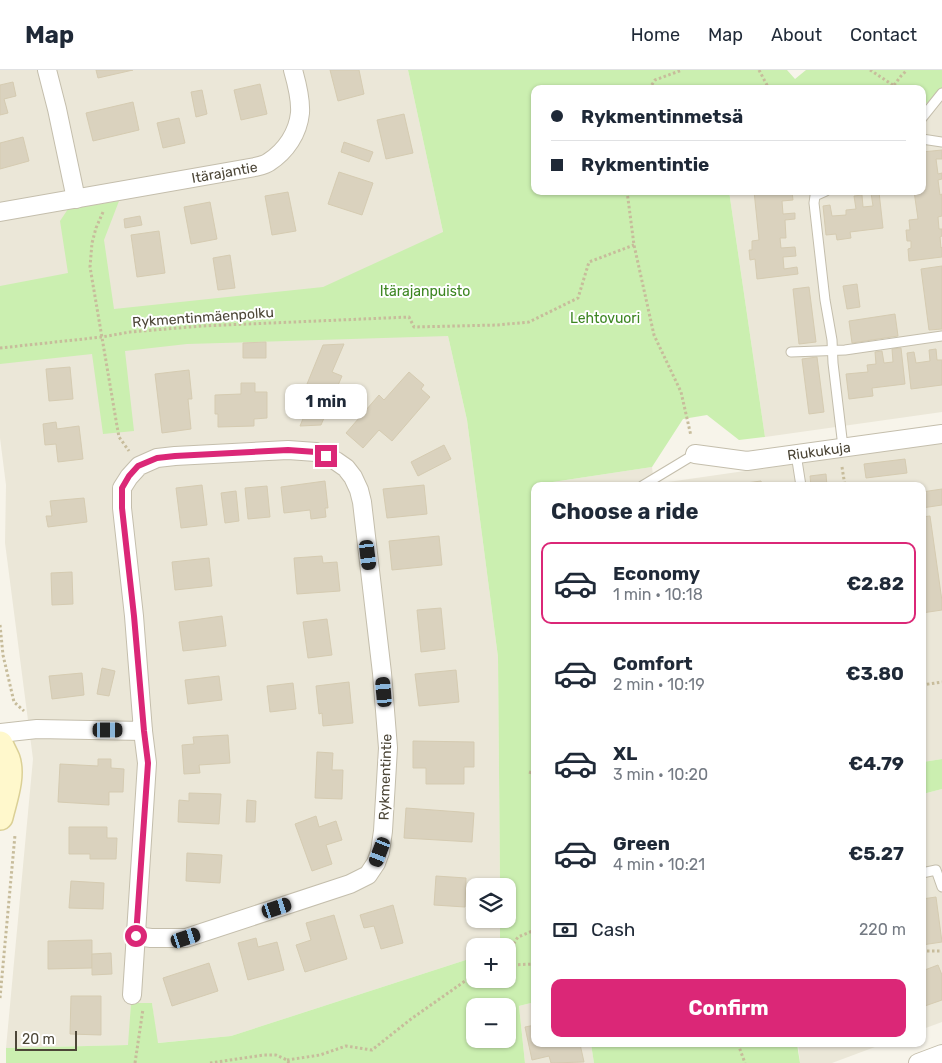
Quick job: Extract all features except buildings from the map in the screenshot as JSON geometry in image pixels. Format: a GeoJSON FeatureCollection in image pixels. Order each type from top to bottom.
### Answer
{"type":"FeatureCollection","features":[{"type":"Feature","properties":{"kind":"street"},"geometry":{"type":"LineString","coordinates":[[47,70],[76,199]]}},
{"type":"Feature","properties":{"kind":"street","name":"Itärajantie"},"geometry":{"type":"LineString","coordinates":[[0,212],[268,163],[281,153],[290,141],[296,128],[300,113],[294,70]]}},
{"type":"Feature","properties":{"kind":"street","name":"Riukukuja"},"geometry":{"type":"LineString","coordinates":[[695,454],[747,461],[942,434]]}},
{"type":"Feature","properties":{"kind":"street","name":"Rykmentintie"},"geometry":{"type":"LineString","coordinates":[[136,936],[186,938],[350,884],[368,874],[376,864],[384,831],[388,748],[382,673],[362,502],[353,477],[346,468],[316,452],[288,450],[157,458],[138,466],[122,488],[122,508],[148,763],[136,936],[138,1000]]}},
{"type":"Feature","properties":{"kind":"street"},"geometry":{"type":"LineString","coordinates":[[0,733],[37,729],[144,731]]}},
{"type":"Feature","properties":{"kind":"street"},"geometry":{"type":"LineString","coordinates":[[0,744],[8,760],[8,786],[0,817]]}},
{"type":"Feature","properties":{"kind":"street"},"geometry":{"type":"LineString","coordinates":[[918,1063],[942,1054]]}},
{"type":"Feature","properties":{"kind":"lane"},"geometry":{"type":"LineString","coordinates":[[926,113],[942,93]]}},
{"type":"Feature","properties":{"kind":"lane"},"geometry":{"type":"LineString","coordinates":[[926,140],[942,142]]}},
{"type":"Feature","properties":{"kind":"lane"},"geometry":{"type":"LineString","coordinates":[[817,195],[815,196],[814,203],[844,448]]}},
{"type":"Feature","properties":{"kind":"lane"},"geometry":{"type":"LineString","coordinates":[[791,352],[845,350],[942,336]]}},
{"type":"Feature","properties":{"kind":"lane"},"geometry":{"type":"LineString","coordinates":[[649,482],[695,454]]}},
{"type":"Feature","properties":{"kind":"lane"},"geometry":{"type":"LineString","coordinates":[[796,454],[800,482]]}},
{"type":"Feature","properties":{"kind":"lane"},"geometry":{"type":"LineString","coordinates":[[926,872],[936,870],[942,887]]}},
{"type":"Feature","properties":{"kind":"path"},"geometry":{"type":"LineString","coordinates":[[651,85],[655,80],[682,70]]}},
{"type":"Feature","properties":{"kind":"path"},"geometry":{"type":"LineString","coordinates":[[759,70],[767,85]]}},
{"type":"Feature","properties":{"kind":"path"},"geometry":{"type":"LineString","coordinates":[[870,70],[890,85]]}},
{"type":"Feature","properties":{"kind":"path"},"geometry":{"type":"LineString","coordinates":[[894,85],[900,76],[908,70]]}},
{"type":"Feature","properties":{"kind":"path"},"geometry":{"type":"LineString","coordinates":[[628,195],[634,245],[654,335],[680,392],[695,454]]}},
{"type":"Feature","properties":{"kind":"path"},"geometry":{"type":"LineString","coordinates":[[105,208],[92,243],[90,267],[119,437],[131,455]]}},
{"type":"Feature","properties":{"kind":"path","name":"Rykmentinmäenpolku"},"geometry":{"type":"LineString","coordinates":[[0,348],[102,337],[130,332],[202,326],[409,317],[414,327],[498,325],[528,322],[578,298],[588,262],[634,245]]}},
{"type":"Feature","properties":{"kind":"path"},"geometry":{"type":"LineString","coordinates":[[926,684],[942,682]]}},
{"type":"Feature","properties":{"kind":"path"},"geometry":{"type":"LineString","coordinates":[[516,940],[518,937],[531,932]]}},
{"type":"Feature","properties":{"kind":"path"},"geometry":{"type":"LineString","coordinates":[[926,951],[942,951]]}},
{"type":"Feature","properties":{"kind":"path"},"geometry":{"type":"LineString","coordinates":[[516,965],[531,964]]}},
{"type":"Feature","properties":{"kind":"path"},"geometry":{"type":"LineString","coordinates":[[210,1063],[264,1055],[276,1055],[288,1061],[320,1055],[346,1046],[372,1050],[411,1019],[466,980]]}},
{"type":"Feature","properties":{"kind":"path"},"geometry":{"type":"LineString","coordinates":[[134,1063],[138,1000]]}},
{"type":"Feature","properties":{"kind":"path"},"geometry":{"type":"LineString","coordinates":[[739,1047],[744,1063]]}},
{"type":"Feature","properties":{"kind":"shaded area"},"geometry":{"type":"Polygon","coordinates":[[[0,70],[408,70],[443,232],[448,336],[467,420],[498,657],[500,878],[466,878],[466,928],[500,928],[500,938],[466,938],[466,960],[231,1036],[157,1043],[152,1003],[131,1004],[129,1045],[6,1048],[33,759],[5,543],[6,485],[0,438],[0,70]]]}},
{"type":"Feature","properties":{"kind":"shaded area"},"geometry":{"type":"Polygon","coordinates":[[[942,90],[942,412],[765,437],[730,195],[926,195],[926,103],[942,90]]]}},
{"type":"Feature","properties":{"kind":"shaded area"},"geometry":{"type":"Polygon","coordinates":[[[942,443],[942,759],[926,762],[926,482],[668,482],[942,443]]]}},
{"type":"Feature","properties":{"kind":"shaded area"},"geometry":{"type":"Polygon","coordinates":[[[652,467],[654,482],[553,482],[652,467]]]}},
{"type":"Feature","properties":{"kind":"shaded area"},"geometry":{"type":"Polygon","coordinates":[[[942,789],[942,1022],[926,1028],[926,793],[942,789]]]}},
{"type":"Feature","properties":{"kind":"shaded area"},"geometry":{"type":"Polygon","coordinates":[[[531,1003],[531,1047],[591,1047],[594,1063],[525,1063],[519,1006],[531,1003]]]}},
{"type":"Feature","properties":{"kind":"shaded area"},"geometry":{"type":"Polygon","coordinates":[[[798,1047],[875,1047],[832,1063],[800,1063],[798,1047]]]}},
{"type":"Feature","properties":{"kind":"green space"},"geometry":{"type":"Polygon","coordinates":[[[408,70],[787,70],[795,79],[806,70],[942,70],[942,90],[926,103],[926,85],[531,85],[531,195],[730,195],[765,437],[739,440],[707,415],[683,419],[652,467],[553,482],[531,482],[531,1003],[519,1006],[525,1063],[6,1063],[6,1048],[128,1045],[131,1003],[152,1003],[158,1043],[231,1036],[466,960],[466,988],[516,988],[516,938],[500,938],[500,928],[516,928],[516,878],[500,878],[498,657],[467,420],[448,336],[187,344],[125,351],[134,431],[103,434],[92,354],[0,364],[0,286],[68,273],[60,221],[68,209],[119,201],[104,240],[114,309],[323,287],[443,232],[408,70]]]}},
{"type":"Feature","properties":{"kind":"green space"},"geometry":{"type":"Polygon","coordinates":[[[942,759],[942,789],[926,793],[926,762],[942,759]]]}},
{"type":"Feature","properties":{"kind":"green space"},"geometry":{"type":"Polygon","coordinates":[[[591,1047],[797,1047],[800,1063],[594,1063],[591,1047]]]}},
{"type":"Feature","properties":{"kind":"route"},"geometry":{"type":"LineString","coordinates":[[136,936],[148,763],[122,508],[122,488],[138,466],[157,458],[288,450],[316,452],[326,456]]}},
{"type":"Feature","properties":{"kind":"park label","name":"Itärajanpuisto"},"geometry":{"type":"Point","coordinates":[425,291]}},
{"type":"Feature","properties":{"kind":"park label","name":"Lehtovuori"},"geometry":{"type":"Point","coordinates":[605,318]}}]}
